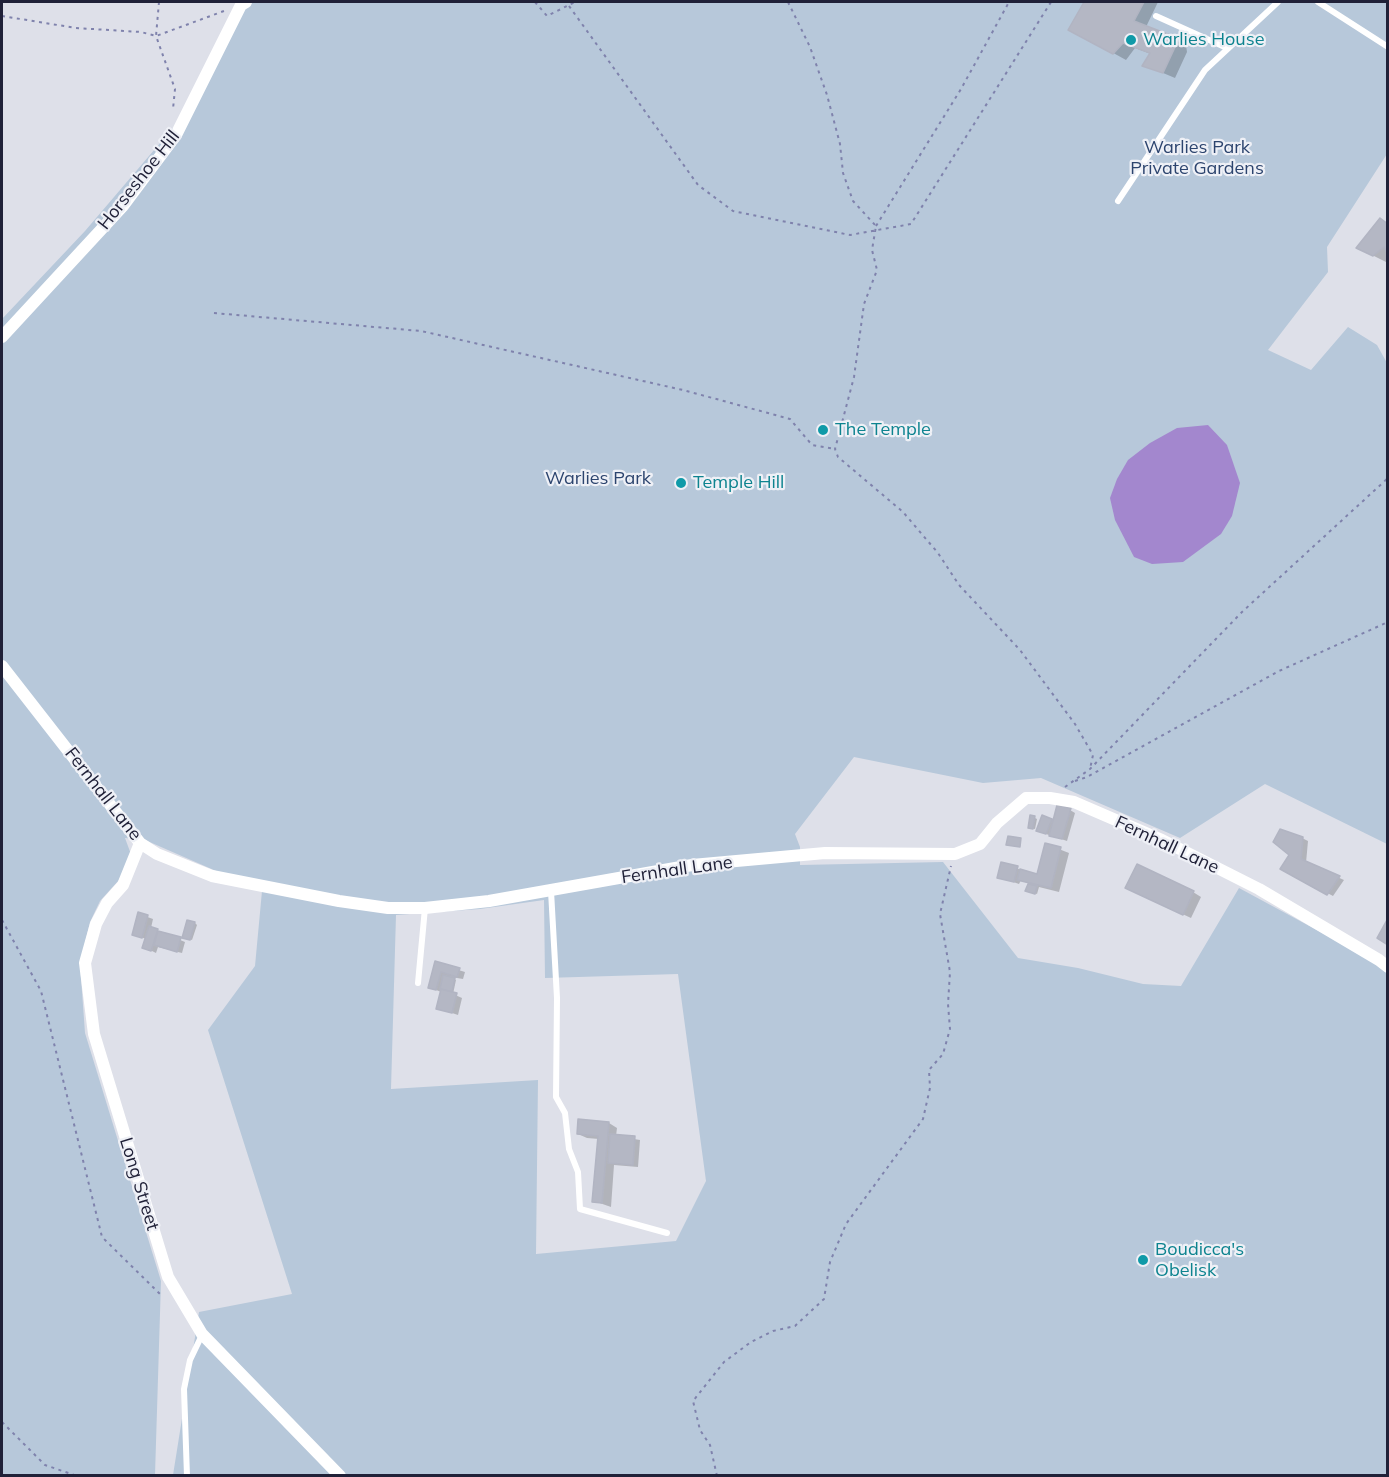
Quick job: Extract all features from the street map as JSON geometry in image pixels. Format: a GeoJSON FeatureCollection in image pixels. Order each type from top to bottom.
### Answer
{"type":"FeatureCollection","features":[{"type":"Feature","properties":{"kind":"street","name":"Horseshoe Hill"},"geometry":{"type":"LineString","coordinates":[[2,337],[123,206],[176,135],[243,3]]}},
{"type":"Feature","properties":{"kind":"street","name":"Fernhall Lane"},"geometry":{"type":"LineString","coordinates":[[2,666],[140,843],[157,854],[212,876],[388,908],[425,908],[489,902],[714,863],[825,853],[955,854],[980,844],[997,823],[1026,798],[1054,799],[1074,802],[1162,840],[1249,884],[1388,967]]}},
{"type":"Feature","properties":{"kind":"street","name":"Long Street"},"geometry":{"type":"LineString","coordinates":[[140,843],[123,885],[107,903],[96,924],[85,963],[94,1034],[168,1277],[202,1334],[340,1476]]}},
{"type":"Feature","properties":{"kind":"lane"},"geometry":{"type":"LineString","coordinates":[[1118,201],[1205,70],[1278,2]]}},
{"type":"Feature","properties":{"kind":"lane"},"geometry":{"type":"LineString","coordinates":[[1318,2],[1388,47]]}},
{"type":"Feature","properties":{"kind":"lane"},"geometry":{"type":"LineString","coordinates":[[1156,16],[1227,48]]}},
{"type":"Feature","properties":{"kind":"lane"},"geometry":{"type":"LineString","coordinates":[[551,891],[556,998],[556,1097],[565,1113],[569,1149],[578,1172],[580,1209],[667,1233]]}},
{"type":"Feature","properties":{"kind":"lane"},"geometry":{"type":"LineString","coordinates":[[418,983],[425,908]]}},
{"type":"Feature","properties":{"kind":"lane"},"geometry":{"type":"LineString","coordinates":[[187,1476],[184,1389],[190,1360],[202,1334]]}},
{"type":"Feature","properties":{"kind":"path"},"geometry":{"type":"LineString","coordinates":[[159,2],[156,36],[175,88],[172,117],[176,135]]}},
{"type":"Feature","properties":{"kind":"path"},"geometry":{"type":"LineString","coordinates":[[535,2],[547,16],[575,2]]}},
{"type":"Feature","properties":{"kind":"path"},"geometry":{"type":"LineString","coordinates":[[788,2],[810,47],[827,95],[840,144],[843,173],[853,201],[876,228]]}},
{"type":"Feature","properties":{"kind":"path"},"geometry":{"type":"LineString","coordinates":[[1009,2],[961,89],[876,228],[872,250],[877,270],[864,304],[858,355],[835,449],[838,457],[903,512],[938,553],[959,585],[1020,650],[1075,724],[1093,755],[1090,769]]}},
{"type":"Feature","properties":{"kind":"path"},"geometry":{"type":"LineString","coordinates":[[569,6],[698,186],[733,211],[850,235],[876,228],[911,224],[1051,2]]}},
{"type":"Feature","properties":{"kind":"path"},"geometry":{"type":"LineString","coordinates":[[2,16],[76,28],[141,32],[156,36],[243,3]]}},
{"type":"Feature","properties":{"kind":"path"},"geometry":{"type":"LineString","coordinates":[[214,313],[421,331],[683,390],[790,418],[812,445],[835,449]]}},
{"type":"Feature","properties":{"kind":"path"},"geometry":{"type":"LineString","coordinates":[[1054,799],[1070,783],[1090,769],[1242,612],[1388,478]]}},
{"type":"Feature","properties":{"kind":"path"},"geometry":{"type":"LineString","coordinates":[[1070,783],[1087,777],[1279,671],[1388,622]]}},
{"type":"Feature","properties":{"kind":"path"},"geometry":{"type":"LineString","coordinates":[[717,1476],[710,1445],[700,1430],[693,1401],[724,1362],[751,1342],[773,1330],[795,1326],[824,1299],[831,1262],[846,1224],[923,1119],[930,1088],[929,1071],[943,1054],[950,1029],[948,1005],[950,972],[940,914],[944,889],[955,854]]}},
{"type":"Feature","properties":{"kind":"path"},"geometry":{"type":"LineString","coordinates":[[2,920],[41,991],[102,1237],[168,1302]]}},
{"type":"Feature","properties":{"kind":"path"},"geometry":{"type":"LineString","coordinates":[[2,1422],[45,1465],[77,1476]]}},
{"type":"Feature","properties":{"kind":"green space"},"geometry":{"type":"Polygon","coordinates":[[[245,2],[1387,2],[1387,154],[1327,247],[1328,272],[1268,350],[1311,370],[1348,327],[1377,345],[1387,363],[1387,844],[1265,784],[1180,838],[1041,778],[983,783],[854,757],[795,834],[800,847],[800,865],[943,862],[1018,958],[1078,968],[1143,984],[1181,986],[1239,888],[1387,968],[1387,1475],[173,1475],[199,1312],[292,1294],[208,1030],[255,966],[262,891],[145,840],[125,838],[132,857],[119,880],[100,901],[90,922],[80,964],[85,1033],[161,1281],[155,1475],[2,1476],[2,319],[85,231],[178,122],[245,2]],[[544,900],[480,909],[396,915],[391,1089],[538,1080],[536,1254],[676,1241],[706,1181],[678,974],[545,978],[544,900]]]}},
{"type":"Feature","properties":{"kind":"shaded area"},"geometry":{"type":"Polygon","coordinates":[[[1208,425],[1227,445],[1240,483],[1232,516],[1221,534],[1183,562],[1152,564],[1134,557],[1115,520],[1110,498],[1117,479],[1128,460],[1150,443],[1177,428],[1208,425]]]}},
{"type":"Feature","properties":{"kind":"building","name":"Warlies House"},"geometry":{"type":"Polygon","coordinates":[[[1084,2],[1144,2],[1134,21],[1175,37],[1176,45],[1163,73],[1142,66],[1150,53],[1123,43],[1113,54],[1068,30],[1084,2]]]}},
{"type":"Feature","properties":{"kind":"building"},"geometry":{"type":"Polygon","coordinates":[[[1380,218],[1388,224],[1388,254],[1384,247],[1373,256],[1356,248],[1380,218]]]}},
{"type":"Feature","properties":{"kind":"building"},"geometry":{"type":"Polygon","coordinates":[[[1057,805],[1071,808],[1062,839],[1049,836],[1057,805]]]}},
{"type":"Feature","properties":{"kind":"building"},"geometry":{"type":"Polygon","coordinates":[[[1030,815],[1035,816],[1033,829],[1028,828],[1030,815]]]}},
{"type":"Feature","properties":{"kind":"building"},"geometry":{"type":"Polygon","coordinates":[[[1042,815],[1052,819],[1046,834],[1036,831],[1042,815]]]}},
{"type":"Feature","properties":{"kind":"building"},"geometry":{"type":"Polygon","coordinates":[[[1280,829],[1303,837],[1301,859],[1340,876],[1327,895],[1280,869],[1289,855],[1273,842],[1280,829]]]}},
{"type":"Feature","properties":{"kind":"building"},"geometry":{"type":"Polygon","coordinates":[[[1008,836],[1021,838],[1020,847],[1006,845],[1008,836]]]}},
{"type":"Feature","properties":{"kind":"building"},"geometry":{"type":"Polygon","coordinates":[[[1045,843],[1061,847],[1051,888],[1017,880],[1020,869],[1037,874],[1045,843]]]}},
{"type":"Feature","properties":{"kind":"building"},"geometry":{"type":"Polygon","coordinates":[[[1001,862],[1018,866],[1014,882],[997,878],[1001,862]]]}},
{"type":"Feature","properties":{"kind":"building"},"geometry":{"type":"Polygon","coordinates":[[[1137,864],[1194,891],[1183,915],[1125,888],[1137,864]]]}},
{"type":"Feature","properties":{"kind":"building"},"geometry":{"type":"Polygon","coordinates":[[[1028,884],[1037,886],[1035,894],[1025,891],[1028,884]]]}},
{"type":"Feature","properties":{"kind":"building"},"geometry":{"type":"Polygon","coordinates":[[[138,912],[148,915],[142,938],[132,935],[138,912]]]}},
{"type":"Feature","properties":{"kind":"building"},"geometry":{"type":"Polygon","coordinates":[[[1388,918],[1388,945],[1377,938],[1388,918]]]}},
{"type":"Feature","properties":{"kind":"building"},"geometry":{"type":"Polygon","coordinates":[[[187,920],[195,922],[190,940],[182,938],[187,920]]]}},
{"type":"Feature","properties":{"kind":"building"},"geometry":{"type":"Polygon","coordinates":[[[149,926],[158,929],[151,951],[142,948],[149,926]]]}},
{"type":"Feature","properties":{"kind":"building"},"geometry":{"type":"Polygon","coordinates":[[[158,931],[181,937],[177,952],[154,945],[158,931]]]}},
{"type":"Feature","properties":{"kind":"building"},"geometry":{"type":"Polygon","coordinates":[[[435,961],[460,968],[457,977],[441,972],[436,990],[428,988],[435,961]]]}},
{"type":"Feature","properties":{"kind":"building"},"geometry":{"type":"Polygon","coordinates":[[[443,975],[455,978],[452,992],[440,989],[443,975]]]}},
{"type":"Feature","properties":{"kind":"building"},"geometry":{"type":"Polygon","coordinates":[[[441,989],[457,993],[452,1013],[436,1009],[441,989]]]}},
{"type":"Feature","properties":{"kind":"building"},"geometry":{"type":"Polygon","coordinates":[[[578,1119],[609,1122],[602,1203],[592,1202],[598,1136],[577,1134],[578,1119]]]}},
{"type":"Feature","properties":{"kind":"building"},"geometry":{"type":"Polygon","coordinates":[[[610,1134],[635,1136],[633,1165],[608,1163],[610,1134]]]}},
{"type":"Feature","properties":{"kind":"place","name":"Warlies House"},"geometry":{"type":"Point","coordinates":[1131,40]}},
{"type":"Feature","properties":{"kind":"place","name":"The Temple"},"geometry":{"type":"Point","coordinates":[823,430]}},
{"type":"Feature","properties":{"kind":"place","name":"Temple Hill"},"geometry":{"type":"Point","coordinates":[681,483]}},
{"type":"Feature","properties":{"kind":"place","name":"Boudicca's Obelisk"},"geometry":{"type":"Point","coordinates":[1143,1260]}},
{"type":"Feature","properties":{"kind":"park label","name":"Warlies Park Private Gardens"},"geometry":{"type":"Point","coordinates":[1197,158]}},
{"type":"Feature","properties":{"kind":"park label","name":"Warlies Park"},"geometry":{"type":"Point","coordinates":[598,479]}}]}
